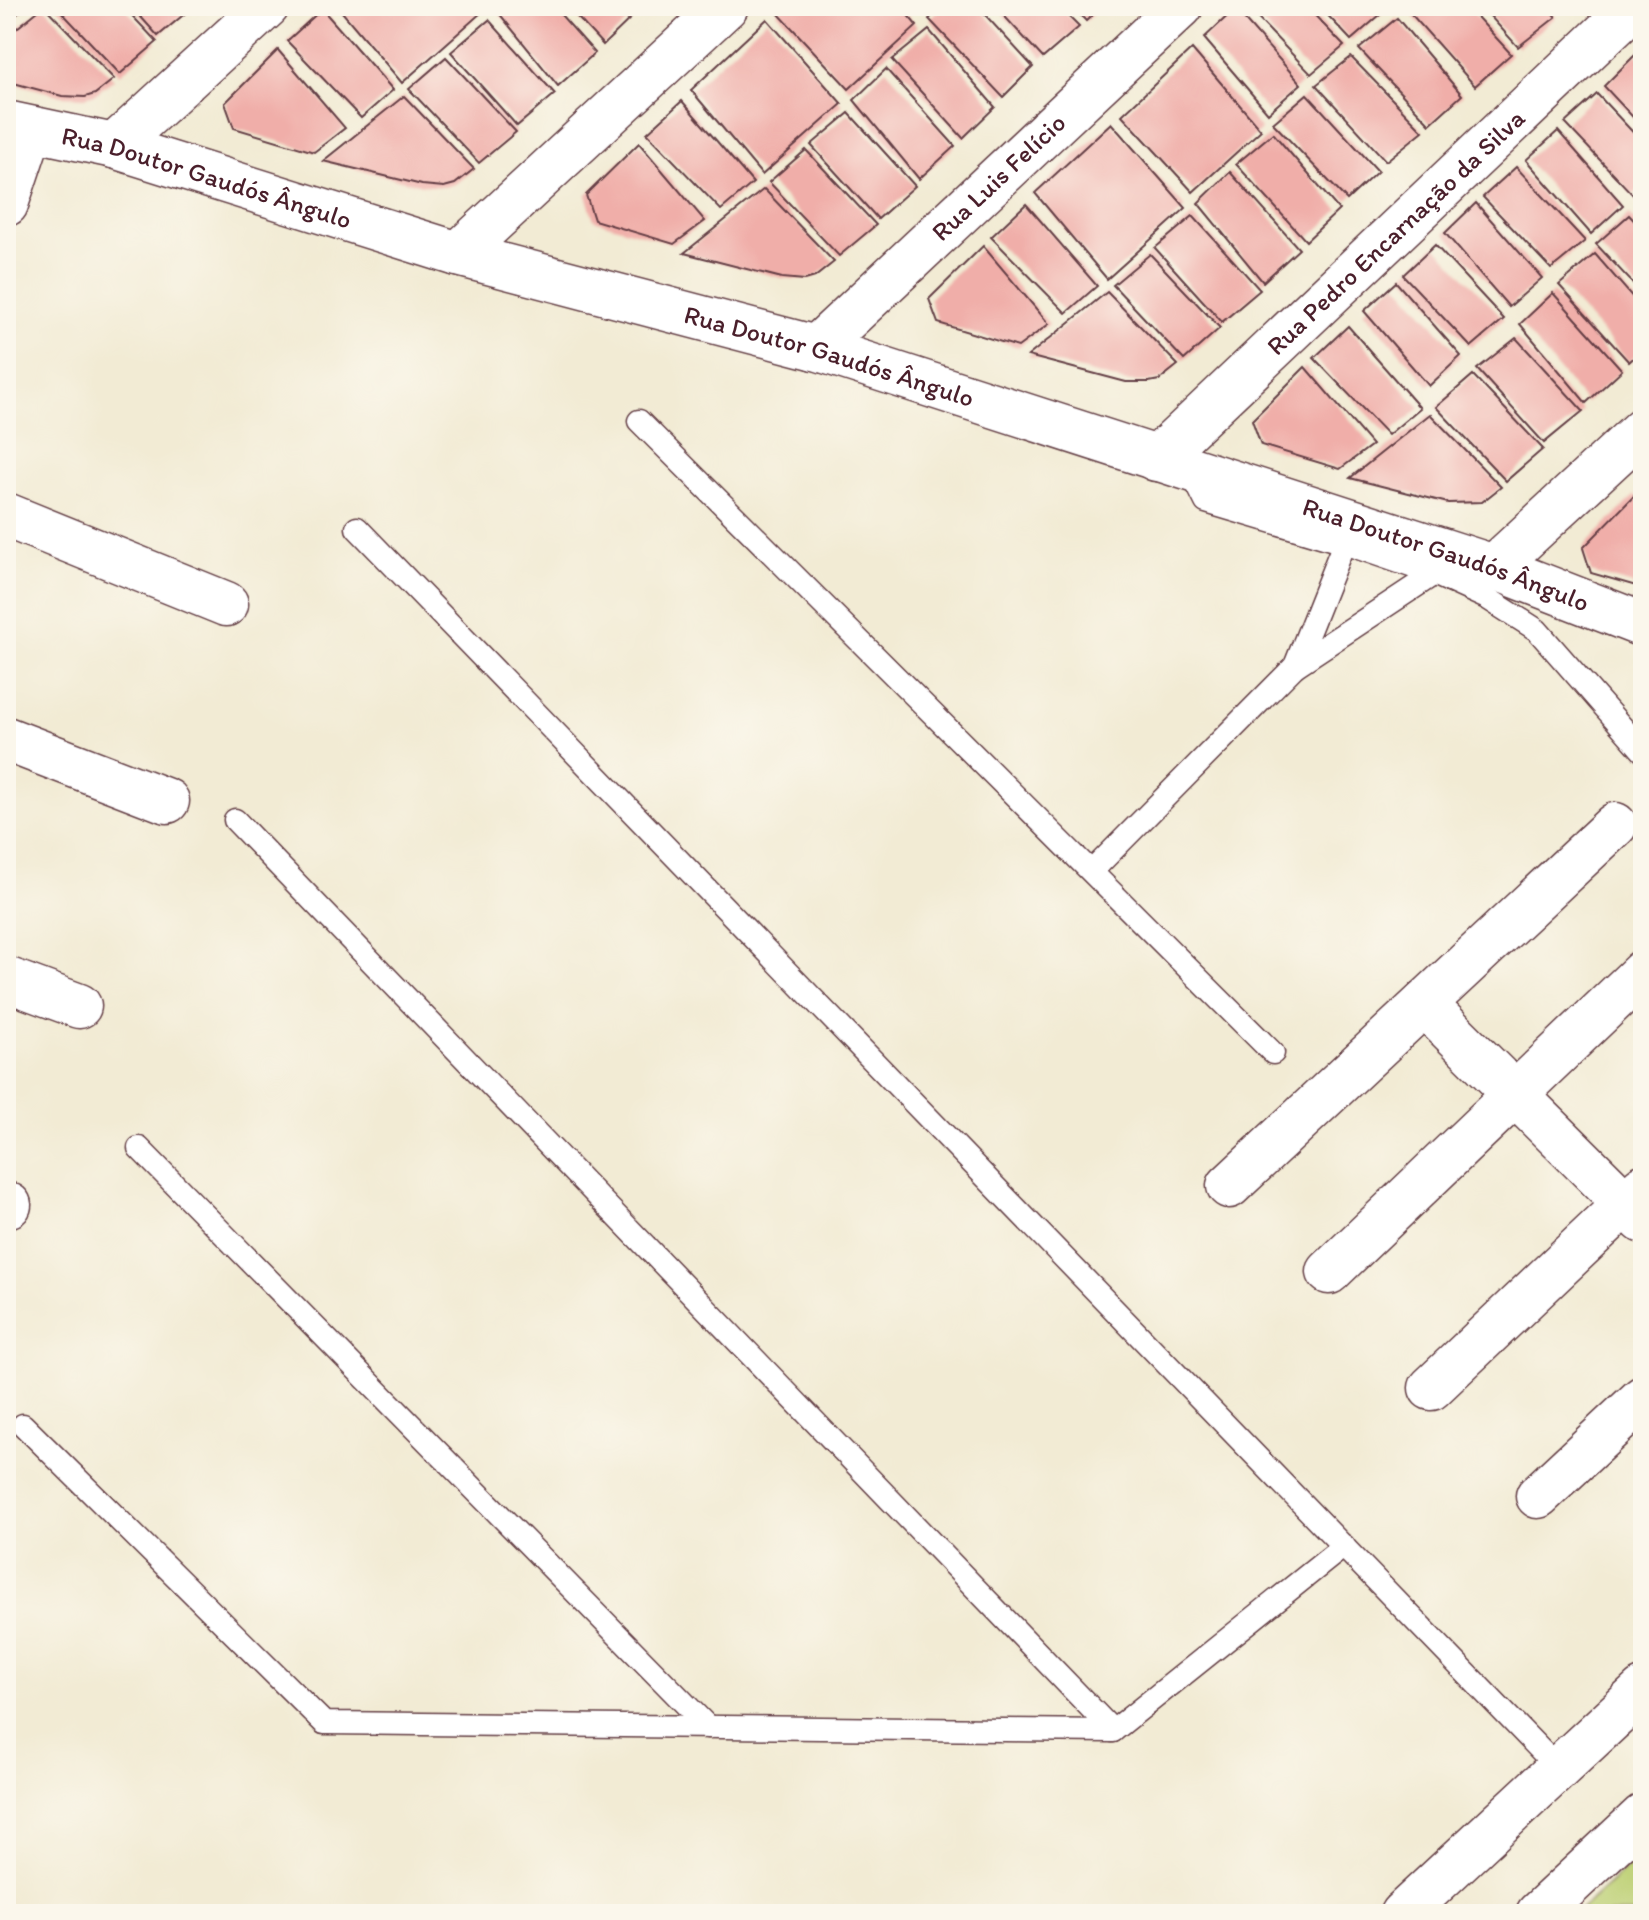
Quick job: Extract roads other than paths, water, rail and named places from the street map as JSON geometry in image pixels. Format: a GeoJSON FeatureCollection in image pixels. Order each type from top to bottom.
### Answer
{"type":"FeatureCollection","features":[{"type":"Feature","properties":{"kind":"street"},"geometry":{"type":"LineString","coordinates":[[114,146],[267,6]]}},
{"type":"Feature","properties":{"kind":"street"},"geometry":{"type":"LineString","coordinates":[[458,254],[726,6]]}},
{"type":"Feature","properties":{"kind":"street","name":"Rua Luis Felício"},"geometry":{"type":"LineString","coordinates":[[816,348],[1181,6]]}},
{"type":"Feature","properties":{"kind":"street","name":"Rua Pedro Encarnação da Silva"},"geometry":{"type":"LineString","coordinates":[[1173,464],[1634,6]]}},
{"type":"Feature","properties":{"kind":"street"},"geometry":{"type":"LineString","coordinates":[[6,204],[19,126]]}},
{"type":"Feature","properties":{"kind":"street","name":"Rua Doutor Gaudós Ângulo"},"geometry":{"type":"LineString","coordinates":[[19,126],[114,146],[458,254],[816,348],[1494,567],[1643,625]]}},
{"type":"Feature","properties":{"kind":"street"},"geometry":{"type":"LineString","coordinates":[[1494,567],[1643,429]]}},
{"type":"Feature","properties":{"kind":"street"},"geometry":{"type":"LineString","coordinates":[[6,515],[226,604]]}},
{"type":"Feature","properties":{"kind":"street"},"geometry":{"type":"LineString","coordinates":[[6,739],[167,801]]}},
{"type":"Feature","properties":{"kind":"street"},"geometry":{"type":"LineString","coordinates":[[1229,1186],[1615,825]]}},
{"type":"Feature","properties":{"kind":"street"},"geometry":{"type":"LineString","coordinates":[[1329,1272],[1643,972]]}},
{"type":"Feature","properties":{"kind":"street"},"geometry":{"type":"LineString","coordinates":[[6,979],[79,1006]]}},
{"type":"Feature","properties":{"kind":"street"},"geometry":{"type":"LineString","coordinates":[[1424,1004],[1516,1095],[1637,1204],[1431,1388]]}},
{"type":"Feature","properties":{"kind":"street"},"geometry":{"type":"LineString","coordinates":[[1538,1496],[1643,1398]]}},
{"type":"Feature","properties":{"kind":"street"},"geometry":{"type":"LineString","coordinates":[[1402,1914],[1643,1690]]}},
{"type":"Feature","properties":{"kind":"street"},"geometry":{"type":"LineString","coordinates":[[1538,1914],[1643,1816]]}},
{"type":"Feature","properties":{"kind":"lane"},"geometry":{"type":"LineString","coordinates":[[639,421],[1273,1053]]}},
{"type":"Feature","properties":{"kind":"lane"},"geometry":{"type":"LineString","coordinates":[[1173,464],[1206,502],[1344,543],[1434,574],[1487,598],[1537,630],[1643,751]]}},
{"type":"Feature","properties":{"kind":"lane"},"geometry":{"type":"LineString","coordinates":[[357,528],[1559,1769]]}},
{"type":"Feature","properties":{"kind":"lane"},"geometry":{"type":"LineString","coordinates":[[1295,666],[1344,543]]}},
{"type":"Feature","properties":{"kind":"lane"},"geometry":{"type":"LineString","coordinates":[[1092,871],[1295,666],[1434,574]]}},
{"type":"Feature","properties":{"kind":"lane"},"geometry":{"type":"LineString","coordinates":[[235,820],[1113,1731]]}},
{"type":"Feature","properties":{"kind":"lane"},"geometry":{"type":"LineString","coordinates":[[139,1148],[708,1727]]}},
{"type":"Feature","properties":{"kind":"lane"},"geometry":{"type":"LineString","coordinates":[[23,1425],[324,1723],[1113,1731],[1344,1546]]}}]}
